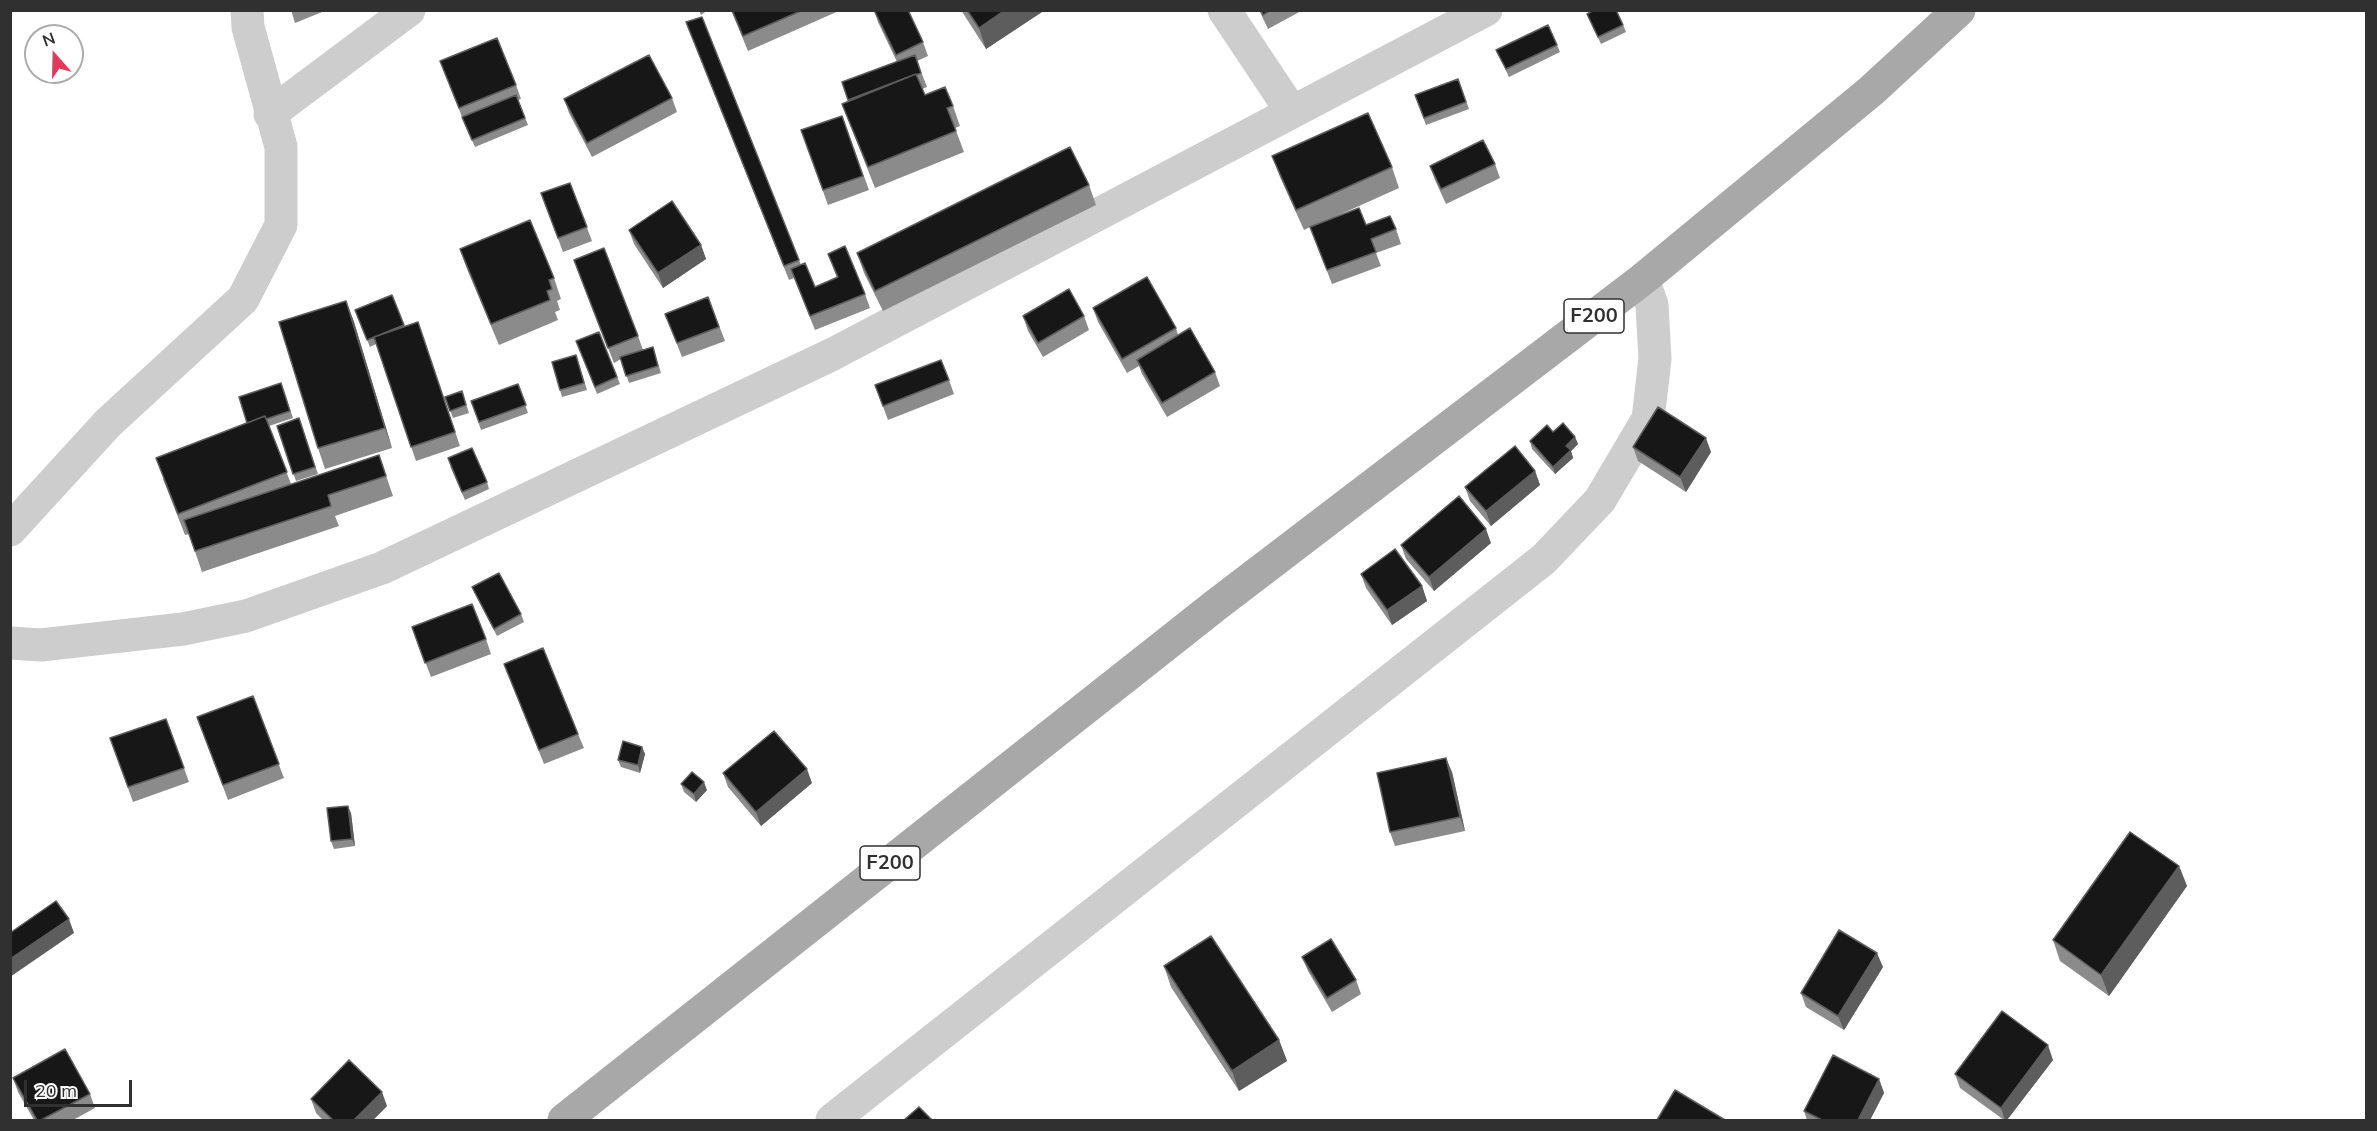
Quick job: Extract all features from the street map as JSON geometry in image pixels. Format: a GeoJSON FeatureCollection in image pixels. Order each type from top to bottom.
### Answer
{"type":"FeatureCollection","features":[{"type":"Feature","properties":{"kind":"main road","name":"F200"},"geometry":{"type":"LineString","coordinates":[[564,1120],[1207,612],[1643,279],[1871,91],[1959,10]]}},
{"type":"Feature","properties":{"kind":"street"},"geometry":{"type":"LineString","coordinates":[[10,530],[108,423],[243,299],[281,225],[281,147],[270,114],[248,27],[247,10]]}},
{"type":"Feature","properties":{"kind":"street"},"geometry":{"type":"LineString","coordinates":[[270,114],[409,10]]}},
{"type":"Feature","properties":{"kind":"street"},"geometry":{"type":"LineString","coordinates":[[1224,10],[1292,112]]}},
{"type":"Feature","properties":{"kind":"street"},"geometry":{"type":"LineString","coordinates":[[10,643],[41,645],[204,625],[246,616],[382,568],[833,354],[1486,10]]}},
{"type":"Feature","properties":{"kind":"street"},"geometry":{"type":"LineString","coordinates":[[832,1120],[1545,559],[1600,500],[1648,419],[1655,359],[1652,305],[1643,279]]}},
{"type":"Feature","properties":{"kind":"building"},"geometry":{"type":"Polygon","coordinates":[[[732,10],[803,10],[743,36],[732,10]]]}},
{"type":"Feature","properties":{"kind":"building"},"geometry":{"type":"Polygon","coordinates":[[[874,10],[908,10],[923,42],[896,55],[874,10]]]}},
{"type":"Feature","properties":{"kind":"building"},"geometry":{"type":"Polygon","coordinates":[[[967,10],[1005,10],[979,28],[967,10]]]}},
{"type":"Feature","properties":{"kind":"building"},"geometry":{"type":"Polygon","coordinates":[[[1261,10],[1271,10],[1263,15],[1261,10]]]}},
{"type":"Feature","properties":{"kind":"building"},"geometry":{"type":"Polygon","coordinates":[[[1594,10],[1616,10],[1623,25],[1598,37],[1587,14],[1594,10]]]}},
{"type":"Feature","properties":{"kind":"building"},"geometry":{"type":"Polygon","coordinates":[[[702,17],[799,260],[784,266],[686,22],[702,17]]]}},
{"type":"Feature","properties":{"kind":"building"},"geometry":{"type":"Polygon","coordinates":[[[1548,25],[1557,45],[1506,69],[1496,50],[1548,25]]]}},
{"type":"Feature","properties":{"kind":"building"},"geometry":{"type":"Polygon","coordinates":[[[497,38],[516,85],[459,108],[440,61],[497,38]]]}},
{"type":"Feature","properties":{"kind":"building"},"geometry":{"type":"Polygon","coordinates":[[[649,55],[672,98],[587,143],[564,99],[649,55]]]}},
{"type":"Feature","properties":{"kind":"building"},"geometry":{"type":"Polygon","coordinates":[[[915,55],[921,73],[848,100],[842,82],[915,55]]]}},
{"type":"Feature","properties":{"kind":"building"},"geometry":{"type":"Polygon","coordinates":[[[916,74],[925,95],[945,87],[953,106],[947,108],[956,131],[868,167],[842,104],[916,74]]]}},
{"type":"Feature","properties":{"kind":"building"},"geometry":{"type":"Polygon","coordinates":[[[1458,79],[1466,102],[1424,118],[1415,95],[1458,79]]]}},
{"type":"Feature","properties":{"kind":"building"},"geometry":{"type":"Polygon","coordinates":[[[516,95],[525,118],[472,140],[462,117],[516,95]]]}},
{"type":"Feature","properties":{"kind":"building"},"geometry":{"type":"Polygon","coordinates":[[[1368,113],[1392,167],[1296,210],[1272,156],[1368,113]]]}},
{"type":"Feature","properties":{"kind":"building"},"geometry":{"type":"Polygon","coordinates":[[[842,116],[863,176],[823,190],[801,130],[842,116]]]}},
{"type":"Feature","properties":{"kind":"building"},"geometry":{"type":"Polygon","coordinates":[[[1483,140],[1495,164],[1441,189],[1430,166],[1483,140]]]}},
{"type":"Feature","properties":{"kind":"building"},"geometry":{"type":"Polygon","coordinates":[[[1070,147],[1089,185],[875,291],[857,253],[1070,147]]]}},
{"type":"Feature","properties":{"kind":"building"},"geometry":{"type":"Polygon","coordinates":[[[570,183],[587,227],[558,238],[541,193],[570,183]]]}},
{"type":"Feature","properties":{"kind":"building"},"geometry":{"type":"Polygon","coordinates":[[[672,201],[701,245],[658,273],[629,230],[672,201]]]}},
{"type":"Feature","properties":{"kind":"building"},"geometry":{"type":"Polygon","coordinates":[[[1359,208],[1366,225],[1390,216],[1396,229],[1371,239],[1376,252],[1327,270],[1310,227],[1359,208]]]}},
{"type":"Feature","properties":{"kind":"building"},"geometry":{"type":"Polygon","coordinates":[[[530,220],[554,278],[549,280],[552,289],[547,291],[550,300],[491,324],[460,249],[530,220]]]}},
{"type":"Feature","properties":{"kind":"building"},"geometry":{"type":"Polygon","coordinates":[[[845,246],[865,294],[810,316],[791,269],[805,263],[815,287],[838,277],[828,254],[845,246]]]}},
{"type":"Feature","properties":{"kind":"building"},"geometry":{"type":"Polygon","coordinates":[[[604,248],[638,336],[608,348],[574,260],[604,248]]]}},
{"type":"Feature","properties":{"kind":"building"},"geometry":{"type":"Polygon","coordinates":[[[1147,277],[1176,328],[1122,359],[1093,308],[1147,277]]]}},
{"type":"Feature","properties":{"kind":"building"},"geometry":{"type":"Polygon","coordinates":[[[1069,289],[1084,316],[1038,343],[1023,316],[1069,289]]]}},
{"type":"Feature","properties":{"kind":"building"},"geometry":{"type":"Polygon","coordinates":[[[392,295],[404,325],[367,340],[355,310],[392,295]]]}},
{"type":"Feature","properties":{"kind":"building"},"geometry":{"type":"Polygon","coordinates":[[[708,297],[719,327],[677,343],[665,314],[708,297]]]}},
{"type":"Feature","properties":{"kind":"building"},"geometry":{"type":"Polygon","coordinates":[[[346,301],[385,428],[318,448],[279,322],[346,301]]]}},
{"type":"Feature","properties":{"kind":"building"},"geometry":{"type":"Polygon","coordinates":[[[418,322],[455,432],[411,447],[374,337],[418,322]]]}},
{"type":"Feature","properties":{"kind":"building"},"geometry":{"type":"Polygon","coordinates":[[[1190,328],[1215,372],[1162,403],[1137,360],[1190,328]]]}},
{"type":"Feature","properties":{"kind":"building"},"geometry":{"type":"Polygon","coordinates":[[[599,332],[617,377],[595,387],[576,341],[599,332]]]}},
{"type":"Feature","properties":{"kind":"building"},"geometry":{"type":"Polygon","coordinates":[[[653,347],[658,366],[626,376],[620,357],[653,347]]]}},
{"type":"Feature","properties":{"kind":"building"},"geometry":{"type":"Polygon","coordinates":[[[576,355],[584,383],[560,390],[552,362],[576,355]]]}},
{"type":"Feature","properties":{"kind":"building"},"geometry":{"type":"Polygon","coordinates":[[[941,360],[949,380],[883,406],[875,385],[941,360]]]}},
{"type":"Feature","properties":{"kind":"building"},"geometry":{"type":"Polygon","coordinates":[[[281,383],[290,411],[266,419],[265,416],[247,423],[239,397],[281,383]]]}},
{"type":"Feature","properties":{"kind":"building"},"geometry":{"type":"Polygon","coordinates":[[[518,384],[526,405],[479,422],[471,401],[518,384]]]}},
{"type":"Feature","properties":{"kind":"building"},"geometry":{"type":"Polygon","coordinates":[[[462,391],[466,405],[450,411],[445,397],[462,391]]]}},
{"type":"Feature","properties":{"kind":"building"},"geometry":{"type":"Polygon","coordinates":[[[1658,407],[1706,438],[1680,477],[1633,447],[1658,407]]]}},
{"type":"Feature","properties":{"kind":"building"},"geometry":{"type":"Polygon","coordinates":[[[265,416],[287,472],[178,514],[156,458],[265,416]]]}},
{"type":"Feature","properties":{"kind":"building"},"geometry":{"type":"Polygon","coordinates":[[[299,418],[315,467],[293,474],[277,426],[299,418]]]}},
{"type":"Feature","properties":{"kind":"building"},"geometry":{"type":"Polygon","coordinates":[[[1563,423],[1575,437],[1566,446],[1571,450],[1553,467],[1530,441],[1547,425],[1553,432],[1563,423]]]}},
{"type":"Feature","properties":{"kind":"building"},"geometry":{"type":"Polygon","coordinates":[[[1515,446],[1535,471],[1486,511],[1465,487],[1515,446]]]}},
{"type":"Feature","properties":{"kind":"building"},"geometry":{"type":"Polygon","coordinates":[[[472,448],[487,482],[462,492],[448,458],[472,448]]]}},
{"type":"Feature","properties":{"kind":"building"},"geometry":{"type":"Polygon","coordinates":[[[379,455],[386,476],[328,495],[331,506],[195,551],[184,520],[379,455]]]}},
{"type":"Feature","properties":{"kind":"building"},"geometry":{"type":"Polygon","coordinates":[[[1459,496],[1486,529],[1429,577],[1401,545],[1459,496]]]}},
{"type":"Feature","properties":{"kind":"building"},"geometry":{"type":"Polygon","coordinates":[[[1395,549],[1422,586],[1387,610],[1361,574],[1395,549]]]}},
{"type":"Feature","properties":{"kind":"building"},"geometry":{"type":"Polygon","coordinates":[[[499,573],[521,614],[494,629],[472,587],[499,573]]]}},
{"type":"Feature","properties":{"kind":"building"},"geometry":{"type":"Polygon","coordinates":[[[472,604],[486,639],[425,663],[412,627],[472,604]]]}},
{"type":"Feature","properties":{"kind":"building"},"geometry":{"type":"Polygon","coordinates":[[[543,648],[578,734],[539,750],[504,664],[543,648]]]}},
{"type":"Feature","properties":{"kind":"building"},"geometry":{"type":"Polygon","coordinates":[[[253,696],[279,764],[223,785],[197,717],[253,696]]]}},
{"type":"Feature","properties":{"kind":"building"},"geometry":{"type":"Polygon","coordinates":[[[166,719],[184,768],[128,787],[110,738],[166,719]]]}},
{"type":"Feature","properties":{"kind":"building"},"geometry":{"type":"Polygon","coordinates":[[[774,731],[807,769],[756,812],[723,773],[774,731]]]}},
{"type":"Feature","properties":{"kind":"building"},"geometry":{"type":"Polygon","coordinates":[[[623,741],[642,747],[638,765],[618,760],[623,741]]]}},
{"type":"Feature","properties":{"kind":"building"},"geometry":{"type":"Polygon","coordinates":[[[1446,758],[1460,817],[1390,832],[1377,773],[1446,758]]]}},
{"type":"Feature","properties":{"kind":"building"},"geometry":{"type":"Polygon","coordinates":[[[692,772],[704,782],[694,794],[681,784],[692,772]]]}},
{"type":"Feature","properties":{"kind":"building"},"geometry":{"type":"Polygon","coordinates":[[[348,806],[352,839],[331,841],[327,808],[348,806]]]}},
{"type":"Feature","properties":{"kind":"building"},"geometry":{"type":"Polygon","coordinates":[[[2130,832],[2179,866],[2101,975],[2053,940],[2130,832]]]}},
{"type":"Feature","properties":{"kind":"building"},"geometry":{"type":"Polygon","coordinates":[[[56,901],[69,919],[10,959],[10,933],[56,901]]]}},
{"type":"Feature","properties":{"kind":"building"},"geometry":{"type":"Polygon","coordinates":[[[1839,930],[1877,953],[1838,1016],[1801,993],[1839,930]]]}},
{"type":"Feature","properties":{"kind":"building"},"geometry":{"type":"Polygon","coordinates":[[[1211,936],[1279,1040],[1232,1071],[1164,966],[1211,936]]]}},
{"type":"Feature","properties":{"kind":"building"},"geometry":{"type":"Polygon","coordinates":[[[1331,939],[1356,980],[1327,998],[1302,957],[1331,939]]]}},
{"type":"Feature","properties":{"kind":"building"},"geometry":{"type":"Polygon","coordinates":[[[2002,1011],[2048,1045],[2001,1108],[1955,1074],[2002,1011]]]}},
{"type":"Feature","properties":{"kind":"building"},"geometry":{"type":"Polygon","coordinates":[[[65,1049],[90,1094],[37,1120],[13,1078],[65,1049]]]}},
{"type":"Feature","properties":{"kind":"building"},"geometry":{"type":"Polygon","coordinates":[[[1833,1055],[1879,1079],[1858,1120],[1822,1120],[1804,1111],[1833,1055]]]}},
{"type":"Feature","properties":{"kind":"building"},"geometry":{"type":"Polygon","coordinates":[[[349,1060],[382,1092],[354,1120],[333,1120],[311,1099],[349,1060]]]}},
{"type":"Feature","properties":{"kind":"building"},"geometry":{"type":"Polygon","coordinates":[[[1675,1090],[1725,1120],[1657,1120],[1675,1090]]]}},
{"type":"Feature","properties":{"kind":"building"},"geometry":{"type":"Polygon","coordinates":[[[919,1107],[932,1120],[904,1120],[919,1107]]]}}]}
